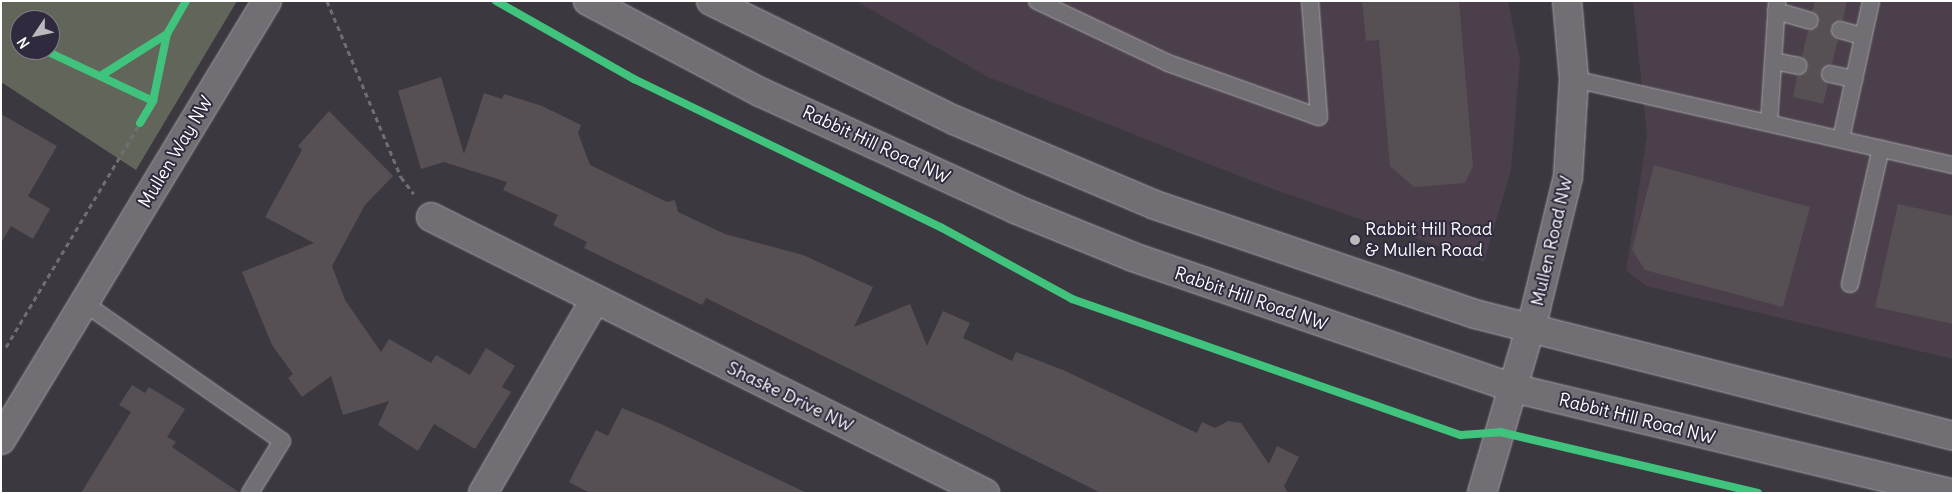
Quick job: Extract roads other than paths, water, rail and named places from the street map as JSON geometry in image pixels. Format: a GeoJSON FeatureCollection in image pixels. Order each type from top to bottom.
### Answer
{"type":"FeatureCollection","features":[{"type":"Feature","properties":{"kind":"main road","name":"Mullen Way NW"},"geometry":{"type":"LineString","coordinates":[[1,440],[267,1]]}},
{"type":"Feature","properties":{"kind":"main road","name":"Rabbit Hill Road NW"},"geometry":{"type":"LineString","coordinates":[[588,1],[760,92],[1015,209],[1133,257],[1513,388],[1951,493]]}},
{"type":"Feature","properties":{"kind":"main road"},"geometry":{"type":"LineString","coordinates":[[711,1],[1048,163],[1266,243],[1530,330],[1953,436]]}},
{"type":"Feature","properties":{"kind":"main road","name":"Mullen Road NW"},"geometry":{"type":"LineString","coordinates":[[1482,493],[1530,330],[1568,176],[1574,79],[1567,1]]}},
{"type":"Feature","properties":{"kind":"main road","name":"Shaske Drive NW"},"geometry":{"type":"LineString","coordinates":[[431,216],[595,300],[985,493]]}},
{"type":"Feature","properties":{"kind":"main road"},"geometry":{"type":"LineString","coordinates":[[483,493],[595,300]]}},
{"type":"Feature","properties":{"kind":"lane"},"geometry":{"type":"LineString","coordinates":[[1037,1],[1177,67],[1319,118],[1310,1]]}},
{"type":"Feature","properties":{"kind":"lane"},"geometry":{"type":"LineString","coordinates":[[1841,139],[1871,1]]}},
{"type":"Feature","properties":{"kind":"lane"},"geometry":{"type":"LineString","coordinates":[[1769,123],[1776,6],[1810,21]]}},
{"type":"Feature","properties":{"kind":"lane"},"geometry":{"type":"LineString","coordinates":[[1840,30],[1864,36]]}},
{"type":"Feature","properties":{"kind":"lane"},"geometry":{"type":"LineString","coordinates":[[1773,61],[1800,66]]}},
{"type":"Feature","properties":{"kind":"lane"},"geometry":{"type":"LineString","coordinates":[[1830,74],[1854,79]]}},
{"type":"Feature","properties":{"kind":"lane"},"geometry":{"type":"LineString","coordinates":[[1574,79],[1953,165]]}},
{"type":"Feature","properties":{"kind":"lane"},"geometry":{"type":"LineString","coordinates":[[1850,284],[1881,148]]}},
{"type":"Feature","properties":{"kind":"lane"},"geometry":{"type":"LineString","coordinates":[[84,303],[282,441],[250,493]]}},
{"type":"Feature","properties":{"kind":"place","name":"Rabbit Hill Road & Mullen Road"},"geometry":{"type":"Point","coordinates":[1355,240]}}]}
